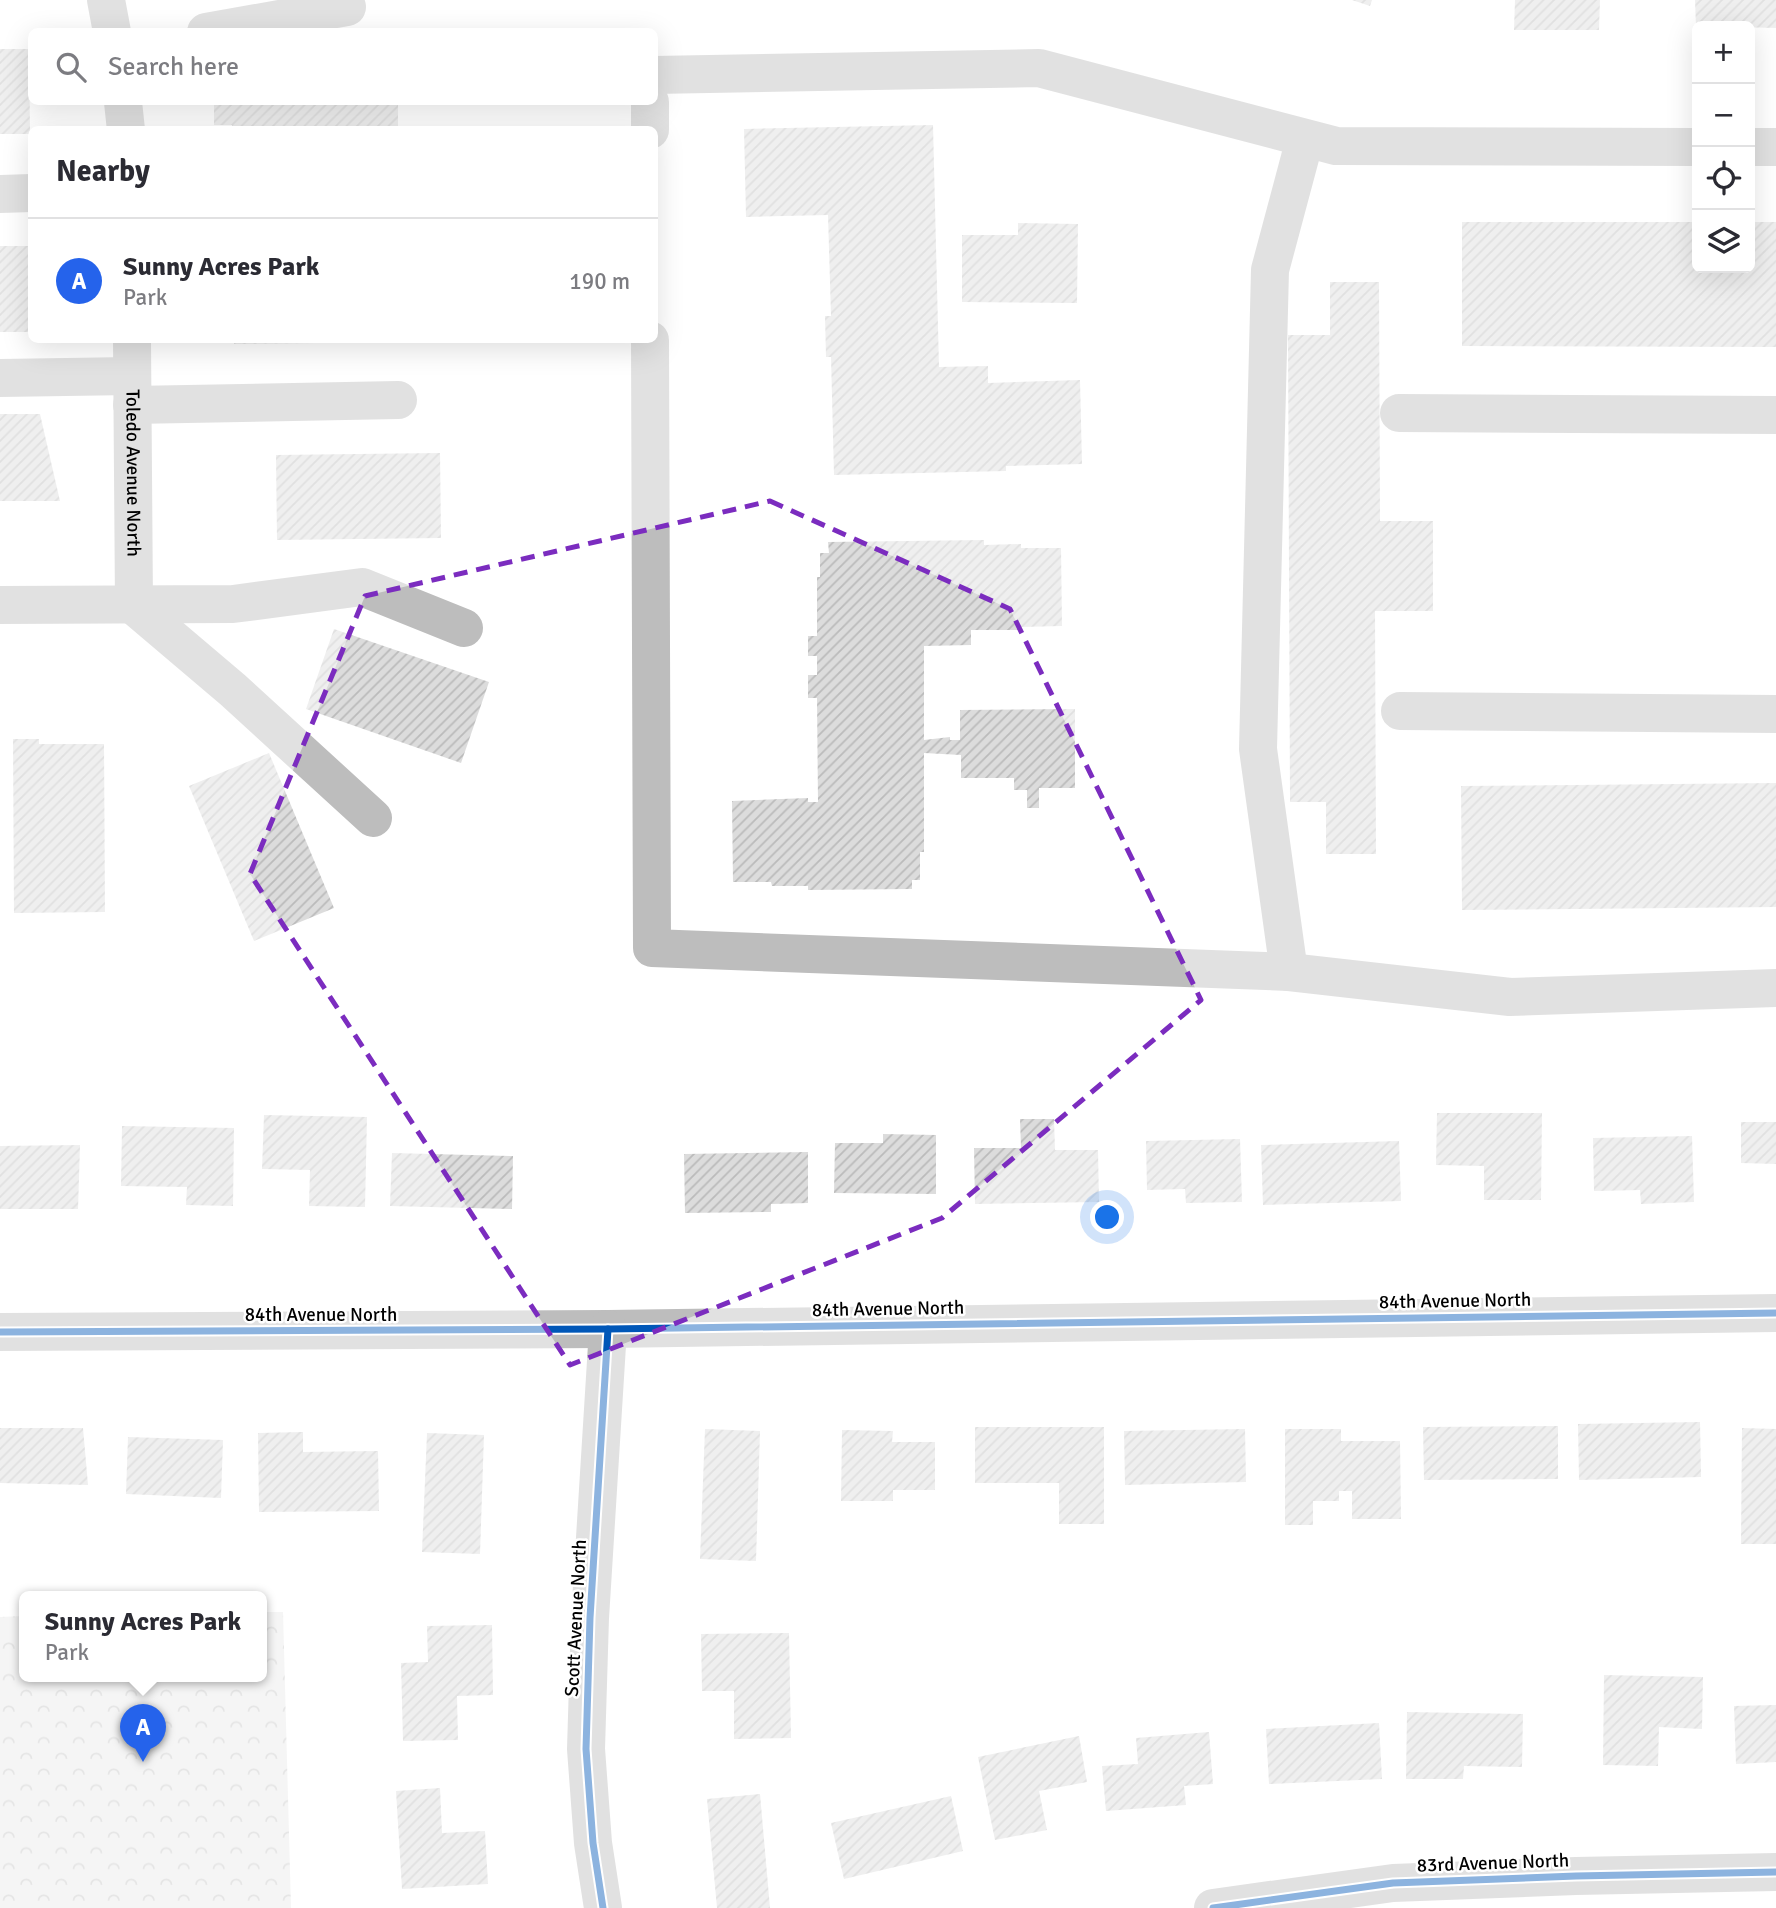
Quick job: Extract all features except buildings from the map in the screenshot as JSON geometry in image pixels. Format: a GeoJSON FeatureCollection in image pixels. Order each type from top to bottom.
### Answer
{"type":"FeatureCollection","features":[{"type":"Feature","properties":{"kind":"street"},"geometry":{"type":"LineString","coordinates":[[106,0],[111,28]]}},
{"type":"Feature","properties":{"kind":"street"},"geometry":{"type":"LineString","coordinates":[[230,28],[348,8]]}},
{"type":"Feature","properties":{"kind":"street"},"geometry":{"type":"LineString","coordinates":[[658,75],[1039,68],[1336,146],[1692,147]]}},
{"type":"Feature","properties":{"kind":"street"},"geometry":{"type":"LineString","coordinates":[[123,105],[126,126]]}},
{"type":"Feature","properties":{"kind":"street"},"geometry":{"type":"LineString","coordinates":[[649,105],[650,126]]}},
{"type":"Feature","properties":{"kind":"street"},"geometry":{"type":"LineString","coordinates":[[1289,972],[1258,749],[1270,270],[1305,139]]}},
{"type":"Feature","properties":{"kind":"street"},"geometry":{"type":"LineString","coordinates":[[1755,147],[1776,147]]}},
{"type":"Feature","properties":{"kind":"street"},"geometry":{"type":"LineString","coordinates":[[0,194],[28,193]]}},
{"type":"Feature","properties":{"kind":"street"},"geometry":{"type":"LineString","coordinates":[[650,343],[652,948],[1289,972],[1510,997],[1776,988]]}},
{"type":"Feature","properties":{"kind":"street"},"geometry":{"type":"LineString","coordinates":[[0,378],[132,373],[398,400]]}},
{"type":"Feature","properties":{"kind":"street","name":"Toledo Avenue North"},"geometry":{"type":"LineString","coordinates":[[132,373],[134,606]]}},
{"type":"Feature","properties":{"kind":"street"},"geometry":{"type":"LineString","coordinates":[[1399,413],[1776,415]]}},
{"type":"Feature","properties":{"kind":"street"},"geometry":{"type":"LineString","coordinates":[[0,605],[233,604],[362,587],[464,628]]}},
{"type":"Feature","properties":{"kind":"street"},"geometry":{"type":"LineString","coordinates":[[134,606],[233,690],[373,818]]}},
{"type":"Feature","properties":{"kind":"street"},"geometry":{"type":"LineString","coordinates":[[1400,711],[1776,714]]}},
{"type":"Feature","properties":{"kind":"street","name":"84th Avenue North"},"geometry":{"type":"LineString","coordinates":[[0,1332],[608,1329],[1776,1313]]}},
{"type":"Feature","properties":{"kind":"street","name":"Scott Avenue North"},"geometry":{"type":"LineString","coordinates":[[603,1908],[593,1843],[586,1749],[590,1618],[608,1329]]}},
{"type":"Feature","properties":{"kind":"street","name":"83rd Avenue North"},"geometry":{"type":"LineString","coordinates":[[1213,1908],[1393,1883],[1776,1872]]}},
{"type":"Feature","properties":{"kind":"highlighted area"},"geometry":{"type":"Polygon","coordinates":[[[770,501],[1010,609],[1201,1000],[942,1218],[570,1365],[250,874],[365,596],[770,501]]]}},
{"type":"Feature","properties":{"kind":"green space"},"geometry":{"type":"Polygon","coordinates":[[[267,1612],[283,1612],[291,1908],[0,1908],[0,1617],[19,1616],[19,1682],[267,1682],[267,1612]]]}},
{"type":"Feature","properties":{"kind":"cycle path"},"geometry":{"type":"LineString","coordinates":[[0,1332],[608,1329],[1776,1313]]}},
{"type":"Feature","properties":{"kind":"cycle path"},"geometry":{"type":"LineString","coordinates":[[603,1908],[593,1843],[586,1749],[590,1618],[608,1329]]}},
{"type":"Feature","properties":{"kind":"cycle path"},"geometry":{"type":"LineString","coordinates":[[1213,1908],[1393,1883],[1776,1872]]}},
{"type":"Feature","properties":{"kind":"place","name":"Sunny Acres Park"},"geometry":{"type":"Point","coordinates":[143,1762]}}]}
